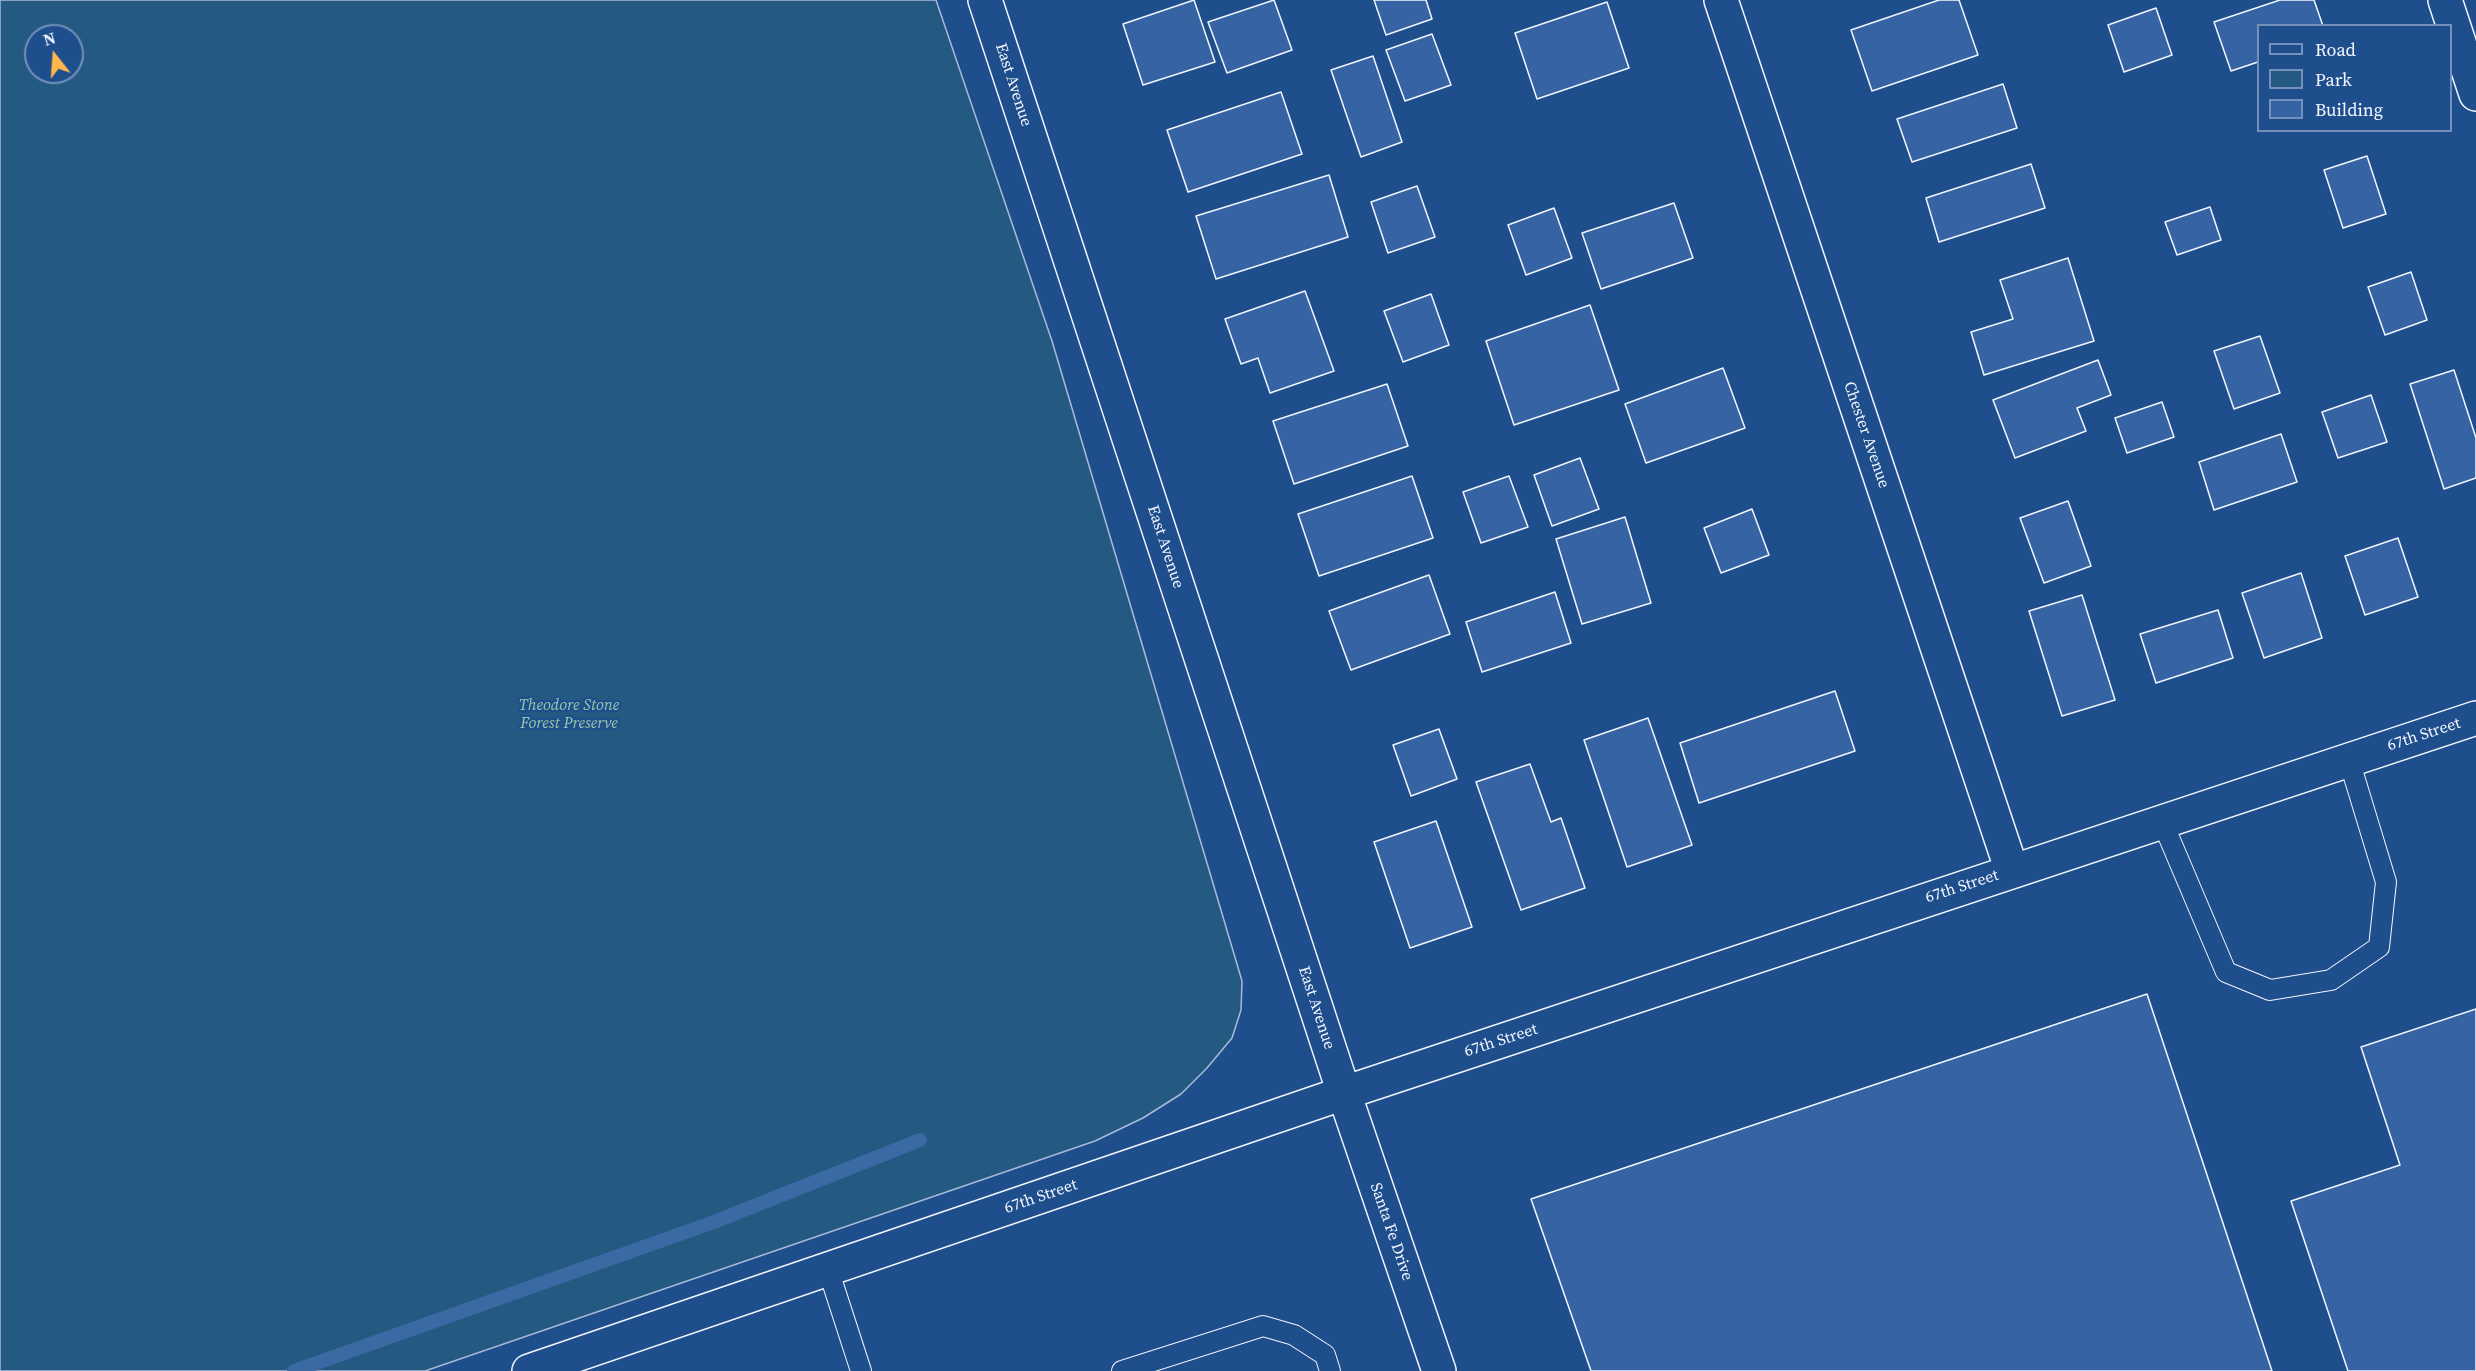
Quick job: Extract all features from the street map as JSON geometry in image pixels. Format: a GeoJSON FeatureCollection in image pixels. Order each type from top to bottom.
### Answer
{"type":"FeatureCollection","features":[{"type":"Feature","properties":{"kind":"street","name":"East Avenue"},"geometry":{"type":"LineString","coordinates":[[985,0],[1344,1093]]}},
{"type":"Feature","properties":{"kind":"street","name":"Chester Avenue"},"geometry":{"type":"LineString","coordinates":[[1721,0],[2012,871]]}},
{"type":"Feature","properties":{"kind":"street"},"geometry":{"type":"LineString","coordinates":[[2445,0],[2476,94]]}},
{"type":"Feature","properties":{"kind":"street","name":"67th Street"},"geometry":{"type":"LineString","coordinates":[[529,1371],[1344,1093],[2476,718]]}},
{"type":"Feature","properties":{"kind":"street","name":"Santa Fe Drive"},"geometry":{"type":"LineString","coordinates":[[1344,1093],[1439,1371]]}},
{"type":"Feature","properties":{"kind":"lane"},"geometry":{"type":"LineString","coordinates":[[2162,821],[2226,972],[2270,990],[2331,980],[2379,947],[2386,882],[2349,760]]}},
{"type":"Feature","properties":{"kind":"lane"},"geometry":{"type":"LineString","coordinates":[[828,1269],[861,1371]]}},
{"type":"Feature","properties":{"kind":"lane"},"geometry":{"type":"LineString","coordinates":[[1122,1371],[1263,1326],[1294,1335],[1325,1355],[1330,1371]]}},
{"type":"Feature","properties":{"kind":"green space","name":"Theodore Stone Forest Preserve"},"geometry":{"type":"Polygon","coordinates":[[[0,0],[936,0],[1052,341],[1242,981],[1241,1010],[1232,1038],[1181,1094],[1143,1118],[1095,1141],[425,1371],[0,1371],[0,0]]]}},
{"type":"Feature","properties":{"kind":"building"},"geometry":{"type":"Polygon","coordinates":[[[1194,0],[1215,62],[1143,85],[1123,24],[1194,0]]]}},
{"type":"Feature","properties":{"kind":"building"},"geometry":{"type":"Polygon","coordinates":[[[1274,0],[1292,50],[1227,73],[1208,22],[1274,0]]]}},
{"type":"Feature","properties":{"kind":"building"},"geometry":{"type":"Polygon","coordinates":[[[1374,0],[1426,0],[1432,19],[1386,35],[1374,0]]]}},
{"type":"Feature","properties":{"kind":"building"},"geometry":{"type":"Polygon","coordinates":[[[1939,0],[1959,0],[1978,55],[1872,91],[1851,30],[1939,0]]]}},
{"type":"Feature","properties":{"kind":"building"},"geometry":{"type":"Polygon","coordinates":[[[2280,0],[2314,0],[2322,24],[2257,24],[2257,62],[2231,71],[2214,22],[2280,0]]]}},
{"type":"Feature","properties":{"kind":"building"},"geometry":{"type":"Polygon","coordinates":[[[1607,2],[1629,68],[1537,99],[1515,33],[1607,2]]]}},
{"type":"Feature","properties":{"kind":"building"},"geometry":{"type":"Polygon","coordinates":[[[2156,8],[2172,55],[2124,72],[2108,25],[2156,8]]]}},
{"type":"Feature","properties":{"kind":"building"},"geometry":{"type":"Polygon","coordinates":[[[1432,34],[1451,85],[1405,101],[1386,50],[1432,34]]]}},
{"type":"Feature","properties":{"kind":"building"},"geometry":{"type":"Polygon","coordinates":[[[1373,56],[1402,142],[1361,157],[1331,70],[1373,56]]]}},
{"type":"Feature","properties":{"kind":"building"},"geometry":{"type":"Polygon","coordinates":[[[2003,84],[2017,128],[1912,162],[1897,119],[2003,84]]]}},
{"type":"Feature","properties":{"kind":"building"},"geometry":{"type":"Polygon","coordinates":[[[1281,92],[1302,154],[1188,192],[1167,130],[1281,92]]]}},
{"type":"Feature","properties":{"kind":"building"},"geometry":{"type":"Polygon","coordinates":[[[2367,156],[2386,214],[2343,228],[2324,170],[2367,156]]]}},
{"type":"Feature","properties":{"kind":"building"},"geometry":{"type":"Polygon","coordinates":[[[2031,164],[2045,208],[1939,242],[1926,198],[2031,164]]]}},
{"type":"Feature","properties":{"kind":"building"},"geometry":{"type":"Polygon","coordinates":[[[1329,175],[1348,237],[1216,279],[1196,216],[1329,175]]]}},
{"type":"Feature","properties":{"kind":"building"},"geometry":{"type":"Polygon","coordinates":[[[1417,186],[1435,237],[1388,253],[1371,202],[1417,186]]]}},
{"type":"Feature","properties":{"kind":"building"},"geometry":{"type":"Polygon","coordinates":[[[1674,203],[1693,258],[1601,289],[1582,233],[1674,203]]]}},
{"type":"Feature","properties":{"kind":"building"},"geometry":{"type":"Polygon","coordinates":[[[2210,207],[2221,240],[2177,255],[2165,222],[2210,207]]]}},
{"type":"Feature","properties":{"kind":"building"},"geometry":{"type":"Polygon","coordinates":[[[1554,208],[1572,258],[1526,275],[1508,225],[1554,208]]]}},
{"type":"Feature","properties":{"kind":"building"},"geometry":{"type":"Polygon","coordinates":[[[2068,258],[2094,341],[1984,375],[1971,332],[2013,319],[2000,280],[2068,258]]]}},
{"type":"Feature","properties":{"kind":"building"},"geometry":{"type":"Polygon","coordinates":[[[2411,272],[2427,320],[2385,335],[2368,287],[2411,272]]]}},
{"type":"Feature","properties":{"kind":"building"},"geometry":{"type":"Polygon","coordinates":[[[1305,291],[1334,371],[1270,393],[1258,358],[1241,364],[1225,319],[1305,291]]]}},
{"type":"Feature","properties":{"kind":"building"},"geometry":{"type":"Polygon","coordinates":[[[1431,294],[1449,345],[1403,362],[1384,311],[1431,294]]]}},
{"type":"Feature","properties":{"kind":"building"},"geometry":{"type":"Polygon","coordinates":[[[1590,305],[1619,390],[1514,425],[1486,341],[1590,305]]]}},
{"type":"Feature","properties":{"kind":"building"},"geometry":{"type":"Polygon","coordinates":[[[2260,336],[2280,393],[2234,409],[2214,351],[2260,336]]]}},
{"type":"Feature","properties":{"kind":"building"},"geometry":{"type":"Polygon","coordinates":[[[2098,360],[2111,395],[2077,408],[2086,431],[2015,458],[1993,400],[2098,360]]]}},
{"type":"Feature","properties":{"kind":"building"},"geometry":{"type":"Polygon","coordinates":[[[1723,368],[1745,428],[1646,463],[1625,404],[1723,368]]]}},
{"type":"Feature","properties":{"kind":"building"},"geometry":{"type":"Polygon","coordinates":[[[2454,370],[2476,438],[2476,478],[2444,489],[2410,384],[2454,370]]]}},
{"type":"Feature","properties":{"kind":"building"},"geometry":{"type":"Polygon","coordinates":[[[1387,384],[1408,446],[1294,484],[1273,421],[1387,384]]]}},
{"type":"Feature","properties":{"kind":"building"},"geometry":{"type":"Polygon","coordinates":[[[2371,395],[2387,442],[2338,458],[2322,412],[2371,395]]]}},
{"type":"Feature","properties":{"kind":"building"},"geometry":{"type":"Polygon","coordinates":[[[2162,402],[2174,437],[2127,453],[2115,418],[2162,402]]]}},
{"type":"Feature","properties":{"kind":"building"},"geometry":{"type":"Polygon","coordinates":[[[2281,434],[2297,482],[2214,510],[2199,462],[2281,434]]]}},
{"type":"Feature","properties":{"kind":"building"},"geometry":{"type":"Polygon","coordinates":[[[1580,458],[1599,509],[1552,526],[1534,475],[1580,458]]]}},
{"type":"Feature","properties":{"kind":"building"},"geometry":{"type":"Polygon","coordinates":[[[1412,476],[1433,538],[1319,576],[1298,514],[1412,476]]]}},
{"type":"Feature","properties":{"kind":"building"},"geometry":{"type":"Polygon","coordinates":[[[1509,476],[1528,527],[1481,543],[1463,492],[1509,476]]]}},
{"type":"Feature","properties":{"kind":"building"},"geometry":{"type":"Polygon","coordinates":[[[2068,501],[2091,566],[2044,583],[2020,518],[2068,501]]]}},
{"type":"Feature","properties":{"kind":"building"},"geometry":{"type":"Polygon","coordinates":[[[1752,509],[1769,555],[1721,573],[1704,528],[1752,509]]]}},
{"type":"Feature","properties":{"kind":"building"},"geometry":{"type":"Polygon","coordinates":[[[1625,517],[1651,603],[1582,624],[1556,539],[1625,517]]]}},
{"type":"Feature","properties":{"kind":"building"},"geometry":{"type":"Polygon","coordinates":[[[2398,538],[2418,597],[2365,615],[2345,556],[2398,538]]]}},
{"type":"Feature","properties":{"kind":"building"},"geometry":{"type":"Polygon","coordinates":[[[2301,573],[2322,638],[2264,658],[2242,593],[2301,573]]]}},
{"type":"Feature","properties":{"kind":"building"},"geometry":{"type":"Polygon","coordinates":[[[1429,575],[1450,634],[1351,670],[1329,611],[1429,575]]]}},
{"type":"Feature","properties":{"kind":"building"},"geometry":{"type":"Polygon","coordinates":[[[1555,592],[1571,643],[1482,672],[1466,622],[1555,592]]]}},
{"type":"Feature","properties":{"kind":"building"},"geometry":{"type":"Polygon","coordinates":[[[2082,595],[2115,700],[2062,716],[2029,611],[2082,595]]]}},
{"type":"Feature","properties":{"kind":"building"},"geometry":{"type":"Polygon","coordinates":[[[2218,610],[2233,658],[2156,683],[2140,634],[2218,610]]]}},
{"type":"Feature","properties":{"kind":"building"},"geometry":{"type":"Polygon","coordinates":[[[1835,691],[1855,751],[1699,803],[1680,743],[1835,691]]]}},
{"type":"Feature","properties":{"kind":"building"},"geometry":{"type":"Polygon","coordinates":[[[1648,718],[1692,845],[1627,867],[1584,740],[1648,718]]]}},
{"type":"Feature","properties":{"kind":"building"},"geometry":{"type":"Polygon","coordinates":[[[1439,729],[1457,779],[1411,796],[1393,745],[1439,729]]]}},
{"type":"Feature","properties":{"kind":"building"},"geometry":{"type":"Polygon","coordinates":[[[1530,764],[1551,822],[1561,818],[1585,888],[1521,910],[1476,782],[1530,764]]]}},
{"type":"Feature","properties":{"kind":"building"},"geometry":{"type":"Polygon","coordinates":[[[1436,821],[1472,927],[1410,948],[1374,842],[1436,821]]]}},
{"type":"Feature","properties":{"kind":"building"},"geometry":{"type":"Polygon","coordinates":[[[2147,994],[2272,1371],[1591,1371],[1531,1199],[2147,994]]]}},
{"type":"Feature","properties":{"kind":"building"},"geometry":{"type":"Polygon","coordinates":[[[2476,1009],[2476,1371],[2348,1371],[2291,1201],[2400,1165],[2361,1047],[2476,1009]]]}},
{"type":"Feature","properties":{"kind":"waterway"},"geometry":{"type":"LineString","coordinates":[[294,1371],[714,1222],[920,1140]]}}]}
